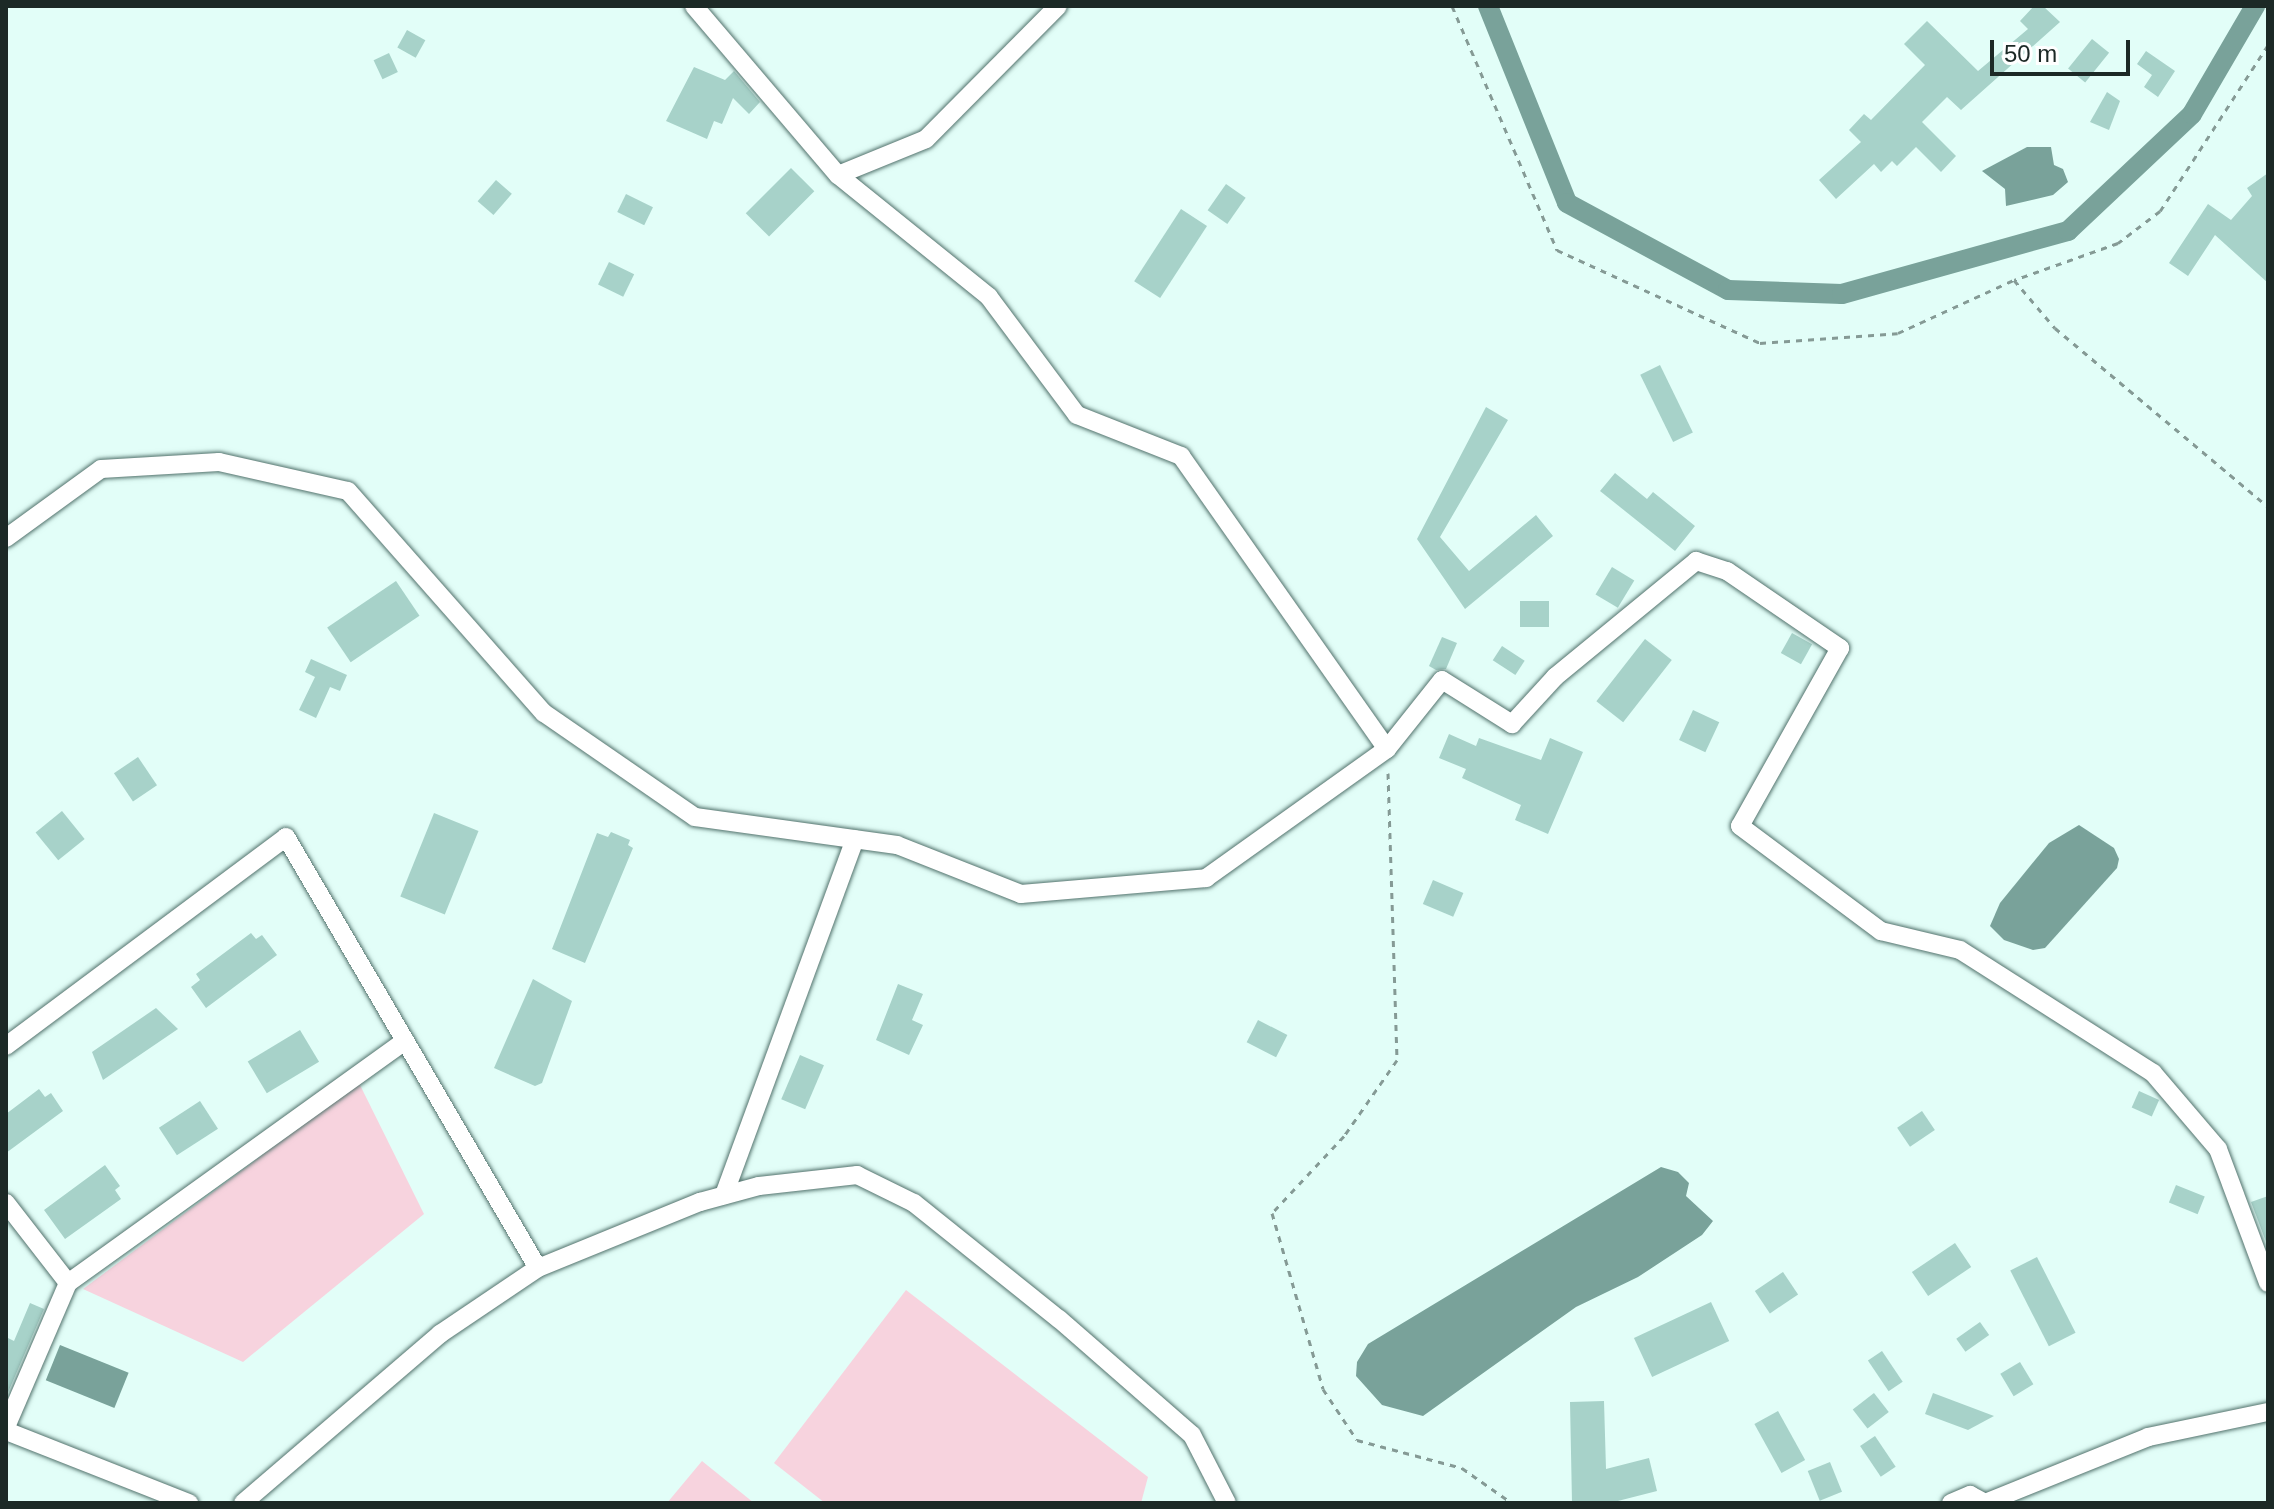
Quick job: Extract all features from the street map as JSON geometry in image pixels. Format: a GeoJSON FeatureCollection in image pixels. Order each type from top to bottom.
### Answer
{"type":"FeatureCollection","features":[{"type":"Feature","properties":{"kind":"street"},"geometry":{"type":"LineString","coordinates":[[694,6],[838,175],[989,297],[1077,415],[1181,456],[1387,749]]}},
{"type":"Feature","properties":{"kind":"street"},"geometry":{"type":"LineString","coordinates":[[838,175],[926,139],[1058,6]]}},
{"type":"Feature","properties":{"kind":"street"},"geometry":{"type":"LineString","coordinates":[[6,538],[101,469],[219,462],[348,491],[544,713],[695,817],[897,845],[1021,894],[1206,878],[1387,749],[1442,680],[1512,724],[1555,677],[1696,561],[1727,571],[1840,648],[1740,826],[1881,931],[1960,950],[2153,1073],[2218,1149],[2268,1283]]}},
{"type":"Feature","properties":{"kind":"street"},"geometry":{"type":"LineString","coordinates":[[6,1046],[286,837],[538,1268]]}},
{"type":"Feature","properties":{"kind":"street"},"geometry":{"type":"LineString","coordinates":[[724,1195],[855,839]]}},
{"type":"Feature","properties":{"kind":"street"},"geometry":{"type":"LineString","coordinates":[[189,1503],[6,1429],[68,1283],[405,1041]]}},
{"type":"Feature","properties":{"kind":"street"},"geometry":{"type":"LineString","coordinates":[[243,1503],[440,1334],[538,1268],[586,1244],[724,1195],[805,1178],[857,1175],[914,1203],[1059,1319],[1192,1435],[1227,1503]]}},
{"type":"Feature","properties":{"kind":"street"},"geometry":{"type":"LineString","coordinates":[[6,1203],[68,1283]]}},
{"type":"Feature","properties":{"kind":"street"},"geometry":{"type":"LineString","coordinates":[[1951,1503],[1970,1495],[1985,1503],[2148,1437],[2268,1412]]}},
{"type":"Feature","properties":{"kind":"path"},"geometry":{"type":"LineString","coordinates":[[1452,6],[1557,250],[1760,343],[1898,333],[2014,280],[2118,243],[2160,211],[2268,45]]}},
{"type":"Feature","properties":{"kind":"path"},"geometry":{"type":"LineString","coordinates":[[2014,280],[2055,328],[2268,507]]}},
{"type":"Feature","properties":{"kind":"path"},"geometry":{"type":"LineString","coordinates":[[1387,749],[1397,1060],[1344,1136],[1272,1213],[1323,1389],[1357,1440],[1462,1468],[1512,1503]]}},
{"type":"Feature","properties":{"kind":"shaded area"},"geometry":{"type":"Polygon","coordinates":[[[2027,147],[2051,147],[2054,165],[2063,169],[2068,182],[2053,195],[2006,206],[2005,189],[1982,171],[2027,147]]]}},
{"type":"Feature","properties":{"kind":"shaded area"},"geometry":{"type":"Polygon","coordinates":[[[2079,825],[2114,848],[2119,859],[2117,868],[2045,948],[2033,950],[2004,940],[1990,926],[2000,903],[2049,843],[2079,825]]]}},
{"type":"Feature","properties":{"kind":"shaded area"},"geometry":{"type":"Polygon","coordinates":[[[359,1083],[424,1214],[243,1362],[83,1289],[359,1083]]]}},
{"type":"Feature","properties":{"kind":"shaded area"},"geometry":{"type":"Polygon","coordinates":[[[1661,1167],[1678,1172],[1689,1183],[1686,1196],[1713,1221],[1702,1235],[1638,1277],[1576,1307],[1423,1416],[1382,1405],[1356,1376],[1357,1362],[1368,1344],[1661,1167]]]}},
{"type":"Feature","properties":{"kind":"shaded area"},"geometry":{"type":"Polygon","coordinates":[[[906,1290],[1148,1477],[1141,1503],[825,1503],[774,1463],[906,1290]]]}},
{"type":"Feature","properties":{"kind":"shaded area"},"geometry":{"type":"Polygon","coordinates":[[[60,1345],[129,1373],[114,1408],[46,1380],[60,1345]]]}},
{"type":"Feature","properties":{"kind":"shaded area"},"geometry":{"type":"Polygon","coordinates":[[[702,1461],[754,1503],[667,1503],[702,1461]]]}},
{"type":"Feature","properties":{"kind":"building"},"geometry":{"type":"Polygon","coordinates":[[[2034,6],[2043,6],[2060,22],[1961,110],[1947,97],[1922,122],[1956,156],[1941,172],[1916,147],[1897,166],[1892,161],[1881,172],[1874,164],[1836,199],[1819,180],[1861,142],[1849,130],[1864,114],[1871,120],[1925,65],[1904,44],[1927,21],[1978,71],[2028,29],[2020,21],[2034,6]]]}},
{"type":"Feature","properties":{"kind":"building"},"geometry":{"type":"Polygon","coordinates":[[[407,30],[425,40],[416,58],[397,47],[407,30]]]}},
{"type":"Feature","properties":{"kind":"building"},"geometry":{"type":"Polygon","coordinates":[[[2092,39],[2109,53],[2085,82],[2068,69],[2092,39]]]}},
{"type":"Feature","properties":{"kind":"building"},"geometry":{"type":"Polygon","coordinates":[[[2146,51],[2175,71],[2158,97],[2144,87],[2152,75],[2137,64],[2146,51]]]}},
{"type":"Feature","properties":{"kind":"building"},"geometry":{"type":"Polygon","coordinates":[[[389,53],[398,72],[382,79],[374,60],[389,53]]]}},
{"type":"Feature","properties":{"kind":"building"},"geometry":{"type":"Polygon","coordinates":[[[694,67],[725,80],[734,71],[760,102],[749,114],[733,98],[722,124],[714,121],[707,139],[666,121],[694,67]]]}},
{"type":"Feature","properties":{"kind":"building"},"geometry":{"type":"Polygon","coordinates":[[[2107,92],[2120,101],[2109,130],[2090,122],[2107,92]]]}},
{"type":"Feature","properties":{"kind":"building"},"geometry":{"type":"Polygon","coordinates":[[[791,168],[814,191],[769,237],[746,213],[791,168]]]}},
{"type":"Feature","properties":{"kind":"building"},"geometry":{"type":"Polygon","coordinates":[[[2268,173],[2268,283],[2215,235],[2188,276],[2169,263],[2208,204],[2231,220],[2252,196],[2247,188],[2268,173]]]}},
{"type":"Feature","properties":{"kind":"building"},"geometry":{"type":"Polygon","coordinates":[[[496,180],[512,194],[493,215],[478,201],[496,180]]]}},
{"type":"Feature","properties":{"kind":"building"},"geometry":{"type":"Polygon","coordinates":[[[1226,184],[1246,198],[1227,224],[1208,210],[1226,184]]]}},
{"type":"Feature","properties":{"kind":"building"},"geometry":{"type":"Polygon","coordinates":[[[626,194],[653,207],[644,225],[617,212],[626,194]]]}},
{"type":"Feature","properties":{"kind":"building"},"geometry":{"type":"Polygon","coordinates":[[[1181,209],[1207,226],[1160,298],[1134,281],[1181,209]]]}},
{"type":"Feature","properties":{"kind":"building"},"geometry":{"type":"Polygon","coordinates":[[[609,262],[634,274],[623,297],[598,284],[609,262]]]}},
{"type":"Feature","properties":{"kind":"building"},"geometry":{"type":"Polygon","coordinates":[[[1660,365],[1693,432],[1673,442],[1640,375],[1660,365]]]}},
{"type":"Feature","properties":{"kind":"building"},"geometry":{"type":"Polygon","coordinates":[[[1486,407],[1508,420],[1440,537],[1469,571],[1536,515],[1553,536],[1465,609],[1417,539],[1486,407]]]}},
{"type":"Feature","properties":{"kind":"building"},"geometry":{"type":"Polygon","coordinates":[[[1615,473],[1647,499],[1653,492],[1695,526],[1675,551],[1600,491],[1615,473]]]}},
{"type":"Feature","properties":{"kind":"building"},"geometry":{"type":"Polygon","coordinates":[[[1612,567],[1634,580],[1618,608],[1596,594],[1612,567]]]}},
{"type":"Feature","properties":{"kind":"building"},"geometry":{"type":"Polygon","coordinates":[[[396,581],[419,616],[351,662],[327,627],[396,581]]]}},
{"type":"Feature","properties":{"kind":"building"},"geometry":{"type":"Polygon","coordinates":[[[1520,601],[1549,601],[1549,627],[1520,627],[1520,601]]]}},
{"type":"Feature","properties":{"kind":"building"},"geometry":{"type":"Polygon","coordinates":[[[1792,633],[1812,644],[1801,664],[1781,653],[1792,633]]]}},
{"type":"Feature","properties":{"kind":"building"},"geometry":{"type":"Polygon","coordinates":[[[1442,637],[1457,643],[1446,669],[1436,670],[1429,666],[1442,637]]]}},
{"type":"Feature","properties":{"kind":"building"},"geometry":{"type":"Polygon","coordinates":[[[1645,639],[1672,660],[1623,722],[1596,701],[1645,639]]]}},
{"type":"Feature","properties":{"kind":"building"},"geometry":{"type":"Polygon","coordinates":[[[1502,646],[1525,661],[1515,675],[1493,660],[1502,646]]]}},
{"type":"Feature","properties":{"kind":"building"},"geometry":{"type":"Polygon","coordinates":[[[311,659],[347,675],[340,691],[330,687],[316,718],[299,710],[315,677],[305,672],[311,659]]]}},
{"type":"Feature","properties":{"kind":"building"},"geometry":{"type":"Polygon","coordinates":[[[1693,710],[1719,722],[1705,752],[1679,740],[1693,710]]]}},
{"type":"Feature","properties":{"kind":"building"},"geometry":{"type":"Polygon","coordinates":[[[1449,734],[1476,746],[1479,738],[1541,760],[1550,738],[1583,752],[1548,834],[1515,820],[1521,805],[1462,778],[1466,769],[1439,758],[1449,734]]]}},
{"type":"Feature","properties":{"kind":"building"},"geometry":{"type":"Polygon","coordinates":[[[138,757],[157,785],[133,801],[114,773],[138,757]]]}},
{"type":"Feature","properties":{"kind":"building"},"geometry":{"type":"Polygon","coordinates":[[[62,811],[85,839],[58,860],[36,832],[62,811]]]}},
{"type":"Feature","properties":{"kind":"building"},"geometry":{"type":"Polygon","coordinates":[[[434,813],[479,831],[445,914],[400,896],[434,813]]]}},
{"type":"Feature","properties":{"kind":"building"},"geometry":{"type":"Polygon","coordinates":[[[611,832],[630,840],[628,845],[633,848],[585,963],[552,949],[597,833],[608,837],[611,832]]]}},
{"type":"Feature","properties":{"kind":"building"},"geometry":{"type":"Polygon","coordinates":[[[1433,880],[1463,893],[1453,917],[1423,904],[1433,880]]]}},
{"type":"Feature","properties":{"kind":"building"},"geometry":{"type":"Polygon","coordinates":[[[251,933],[256,939],[262,935],[277,955],[206,1008],[191,987],[200,980],[196,974],[251,933]]]}},
{"type":"Feature","properties":{"kind":"building"},"geometry":{"type":"Polygon","coordinates":[[[533,979],[572,1001],[542,1083],[535,1086],[494,1068],[533,979]]]}},
{"type":"Feature","properties":{"kind":"building"},"geometry":{"type":"Polygon","coordinates":[[[898,984],[923,994],[912,1020],[923,1025],[909,1055],[876,1040],[898,984]]]}},
{"type":"Feature","properties":{"kind":"building"},"geometry":{"type":"Polygon","coordinates":[[[156,1008],[178,1029],[103,1080],[92,1052],[156,1008]]]}},
{"type":"Feature","properties":{"kind":"building"},"geometry":{"type":"Polygon","coordinates":[[[1258,1020],[1287,1035],[1276,1057],[1247,1042],[1258,1020]]]}},
{"type":"Feature","properties":{"kind":"building"},"geometry":{"type":"Polygon","coordinates":[[[300,1030],[319,1062],[267,1093],[248,1061],[300,1030]]]}},
{"type":"Feature","properties":{"kind":"building"},"geometry":{"type":"Polygon","coordinates":[[[800,1055],[824,1065],[805,1109],[781,1099],[800,1055]]]}},
{"type":"Feature","properties":{"kind":"building"},"geometry":{"type":"Polygon","coordinates":[[[39,1089],[45,1097],[51,1093],[63,1111],[6,1153],[6,1114],[39,1089]]]}},
{"type":"Feature","properties":{"kind":"building"},"geometry":{"type":"Polygon","coordinates":[[[2139,1091],[2159,1100],[2152,1116],[2132,1107],[2139,1091]]]}},
{"type":"Feature","properties":{"kind":"building"},"geometry":{"type":"Polygon","coordinates":[[[200,1101],[218,1129],[177,1155],[159,1128],[200,1101]]]}},
{"type":"Feature","properties":{"kind":"building"},"geometry":{"type":"Polygon","coordinates":[[[1922,1111],[1935,1130],[1910,1147],[1897,1128],[1922,1111]]]}},
{"type":"Feature","properties":{"kind":"building"},"geometry":{"type":"Polygon","coordinates":[[[105,1165],[120,1186],[115,1190],[121,1199],[65,1239],[44,1210],[105,1165]]]}},
{"type":"Feature","properties":{"kind":"building"},"geometry":{"type":"Polygon","coordinates":[[[2176,1185],[2205,1197],[2198,1214],[2169,1203],[2176,1185]]]}},
{"type":"Feature","properties":{"kind":"building"},"geometry":{"type":"Polygon","coordinates":[[[2268,1196],[2268,1247],[2251,1202],[2268,1196]]]}},
{"type":"Feature","properties":{"kind":"building"},"geometry":{"type":"Polygon","coordinates":[[[1955,1243],[1971,1267],[1928,1296],[1912,1272],[1955,1243]]]}},
{"type":"Feature","properties":{"kind":"building"},"geometry":{"type":"Polygon","coordinates":[[[2037,1257],[2076,1333],[2049,1346],[2010,1271],[2037,1257]]]}},
{"type":"Feature","properties":{"kind":"building"},"geometry":{"type":"Polygon","coordinates":[[[1783,1272],[1798,1294],[1770,1313],[1755,1291],[1783,1272]]]}},
{"type":"Feature","properties":{"kind":"building"},"geometry":{"type":"Polygon","coordinates":[[[1711,1302],[1729,1341],[1652,1377],[1634,1338],[1711,1302]]]}},
{"type":"Feature","properties":{"kind":"building"},"geometry":{"type":"Polygon","coordinates":[[[30,1303],[44,1309],[6,1397],[6,1337],[14,1341],[30,1303]]]}},
{"type":"Feature","properties":{"kind":"building"},"geometry":{"type":"Polygon","coordinates":[[[1980,1322],[1989,1335],[1965,1352],[1956,1339],[1980,1322]]]}},
{"type":"Feature","properties":{"kind":"building"},"geometry":{"type":"Polygon","coordinates":[[[1882,1351],[1903,1382],[1889,1391],[1868,1361],[1882,1351]]]}},
{"type":"Feature","properties":{"kind":"building"},"geometry":{"type":"Polygon","coordinates":[[[2020,1362],[2033,1384],[2014,1396],[2000,1374],[2020,1362]]]}},
{"type":"Feature","properties":{"kind":"building"},"geometry":{"type":"Polygon","coordinates":[[[1874,1393],[1889,1412],[1867,1429],[1853,1410],[1874,1393]]]}},
{"type":"Feature","properties":{"kind":"building"},"geometry":{"type":"Polygon","coordinates":[[[1933,1393],[1994,1416],[1968,1430],[1925,1414],[1933,1393]]]}},
{"type":"Feature","properties":{"kind":"building"},"geometry":{"type":"Polygon","coordinates":[[[1604,1401],[1606,1469],[1649,1458],[1657,1491],[1610,1503],[1572,1503],[1570,1402],[1604,1401]]]}},
{"type":"Feature","properties":{"kind":"building"},"geometry":{"type":"Polygon","coordinates":[[[1778,1411],[1805,1460],[1782,1473],[1754,1424],[1778,1411]]]}},
{"type":"Feature","properties":{"kind":"building"},"geometry":{"type":"Polygon","coordinates":[[[1875,1436],[1896,1467],[1881,1477],[1860,1446],[1875,1436]]]}},
{"type":"Feature","properties":{"kind":"building"},"geometry":{"type":"Polygon","coordinates":[[[1830,1462],[1842,1492],[1820,1501],[1808,1471],[1830,1462]]]}},
{"type":"Feature","properties":{"kind":"waterway"},"geometry":{"type":"LineString","coordinates":[[1488,6],[1567,203],[1728,290],[1842,294],[2068,231],[2192,114],[2255,6]]}}]}
